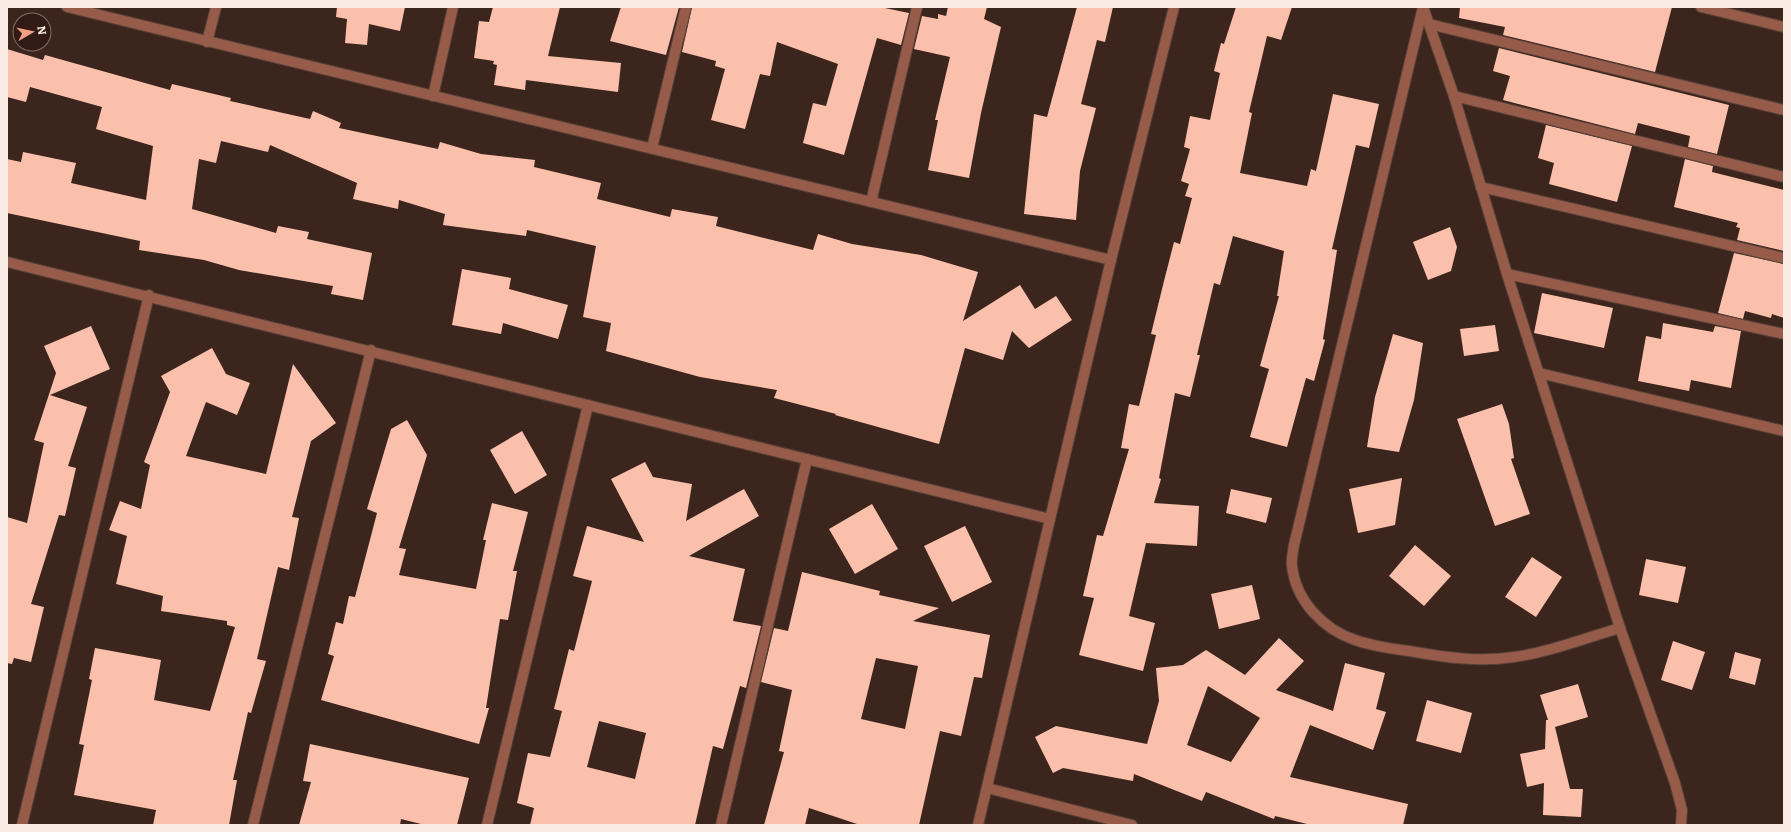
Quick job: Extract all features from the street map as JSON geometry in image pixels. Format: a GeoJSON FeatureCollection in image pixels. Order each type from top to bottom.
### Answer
{"type":"FeatureCollection","features":[{"type":"Feature","properties":{"kind":"street"},"geometry":{"type":"LineString","coordinates":[[67,7],[1111,260]]}},
{"type":"Feature","properties":{"kind":"street"},"geometry":{"type":"LineString","coordinates":[[207,42],[216,7]]}},
{"type":"Feature","properties":{"kind":"street"},"geometry":{"type":"LineString","coordinates":[[433,96],[453,7]]}},
{"type":"Feature","properties":{"kind":"street"},"geometry":{"type":"LineString","coordinates":[[652,148],[686,7]]}},
{"type":"Feature","properties":{"kind":"street"},"geometry":{"type":"LineString","coordinates":[[871,202],[917,7]]}},
{"type":"Feature","properties":{"kind":"street"},"geometry":{"type":"LineString","coordinates":[[978,825],[1111,260],[1174,7]]}},
{"type":"Feature","properties":{"kind":"street"},"geometry":{"type":"LineString","coordinates":[[1423,7],[1454,96],[1507,274],[1620,628],[1675,783],[1682,810],[1681,825]]}},
{"type":"Feature","properties":{"kind":"street"},"geometry":{"type":"LineString","coordinates":[[1423,7],[1294,545],[1292,564],[1295,582],[1304,601],[1319,619],[1342,634],[1355,640],[1386,648],[1455,659],[1515,657],[1620,628]]}},
{"type":"Feature","properties":{"kind":"street"},"geometry":{"type":"LineString","coordinates":[[1701,7],[1784,27]]}},
{"type":"Feature","properties":{"kind":"street"},"geometry":{"type":"LineString","coordinates":[[1429,24],[1784,110]]}},
{"type":"Feature","properties":{"kind":"street"},"geometry":{"type":"LineString","coordinates":[[1454,96],[1784,178]]}},
{"type":"Feature","properties":{"kind":"street"},"geometry":{"type":"LineString","coordinates":[[1481,187],[1784,258]]}},
{"type":"Feature","properties":{"kind":"street"},"geometry":{"type":"LineString","coordinates":[[7,262],[148,295],[1050,519]]}},
{"type":"Feature","properties":{"kind":"street"},"geometry":{"type":"LineString","coordinates":[[1507,274],[1784,334]]}},
{"type":"Feature","properties":{"kind":"street"},"geometry":{"type":"LineString","coordinates":[[22,825],[148,295]]}},
{"type":"Feature","properties":{"kind":"street"},"geometry":{"type":"LineString","coordinates":[[253,825],[371,350]]}},
{"type":"Feature","properties":{"kind":"street"},"geometry":{"type":"LineString","coordinates":[[1539,373],[1784,431]]}},
{"type":"Feature","properties":{"kind":"street"},"geometry":{"type":"LineString","coordinates":[[488,825],[588,405]]}},
{"type":"Feature","properties":{"kind":"street"},"geometry":{"type":"LineString","coordinates":[[721,825],[807,459]]}},
{"type":"Feature","properties":{"kind":"street"},"geometry":{"type":"LineString","coordinates":[[987,788],[1132,825]]}},
{"type":"Feature","properties":{"kind":"building"},"geometry":{"type":"Polygon","coordinates":[[[337,7],[405,7],[400,31],[369,24],[367,45],[345,43],[347,19],[336,17],[337,7]]]}},
{"type":"Feature","properties":{"kind":"building"},"geometry":{"type":"Polygon","coordinates":[[[493,7],[560,7],[548,56],[621,63],[618,92],[526,80],[525,90],[494,85],[497,65],[493,64],[494,61],[474,58],[479,21],[489,22],[493,7]]]}},
{"type":"Feature","properties":{"kind":"building"},"geometry":{"type":"Polygon","coordinates":[[[621,7],[679,7],[666,55],[610,41],[621,7]]]}},
{"type":"Feature","properties":{"kind":"building"},"geometry":{"type":"Polygon","coordinates":[[[692,7],[880,7],[909,13],[901,45],[877,38],[844,155],[803,143],[813,103],[826,106],[838,64],[777,42],[770,76],[760,74],[745,129],[711,120],[725,69],[715,66],[716,61],[682,52],[692,7]]]}},
{"type":"Feature","properties":{"kind":"building"},"geometry":{"type":"Polygon","coordinates":[[[948,7],[987,7],[984,19],[1001,27],[981,113],[969,178],[928,170],[938,120],[935,120],[950,57],[914,49],[922,16],[938,19],[938,14],[946,16],[948,7]]]}},
{"type":"Feature","properties":{"kind":"building"},"geometry":{"type":"Polygon","coordinates":[[[1077,7],[1113,7],[1105,42],[1097,40],[1081,104],[1096,108],[1080,171],[1076,220],[1024,214],[1034,114],[1047,117],[1077,7]]]}},
{"type":"Feature","properties":{"kind":"building"},"geometry":{"type":"Polygon","coordinates":[[[1236,7],[1292,7],[1281,40],[1267,36],[1249,112],[1252,113],[1240,173],[1307,186],[1311,169],[1316,171],[1333,94],[1379,104],[1369,148],[1356,145],[1332,249],[1337,250],[1323,339],[1325,340],[1314,381],[1306,378],[1287,447],[1250,437],[1269,369],[1260,366],[1279,296],[1277,296],[1284,251],[1233,236],[1220,285],[1214,283],[1197,355],[1200,355],[1190,397],[1175,393],[1159,478],[1161,479],[1154,503],[1199,506],[1197,546],[1146,543],[1129,616],[1155,623],[1143,671],[1079,655],[1094,598],[1083,596],[1097,535],[1103,536],[1129,449],[1121,448],[1129,404],[1139,406],[1156,335],[1151,334],[1164,281],[1174,242],[1180,244],[1192,198],[1185,196],[1189,184],[1181,181],[1190,149],[1184,147],[1190,116],[1210,120],[1220,73],[1214,71],[1221,43],[1224,44],[1236,7]]]}},
{"type":"Feature","properties":{"kind":"building"},"geometry":{"type":"Polygon","coordinates":[[[1460,7],[1672,7],[1655,72],[1503,35],[1505,27],[1459,18],[1460,7]]]}},
{"type":"Feature","properties":{"kind":"building"},"geometry":{"type":"Polygon","coordinates":[[[1499,48],[1729,105],[1717,154],[1688,147],[1690,136],[1638,123],[1635,134],[1503,100],[1510,76],[1493,71],[1499,48]]]}},
{"type":"Feature","properties":{"kind":"building"},"geometry":{"type":"Polygon","coordinates":[[[7,49],[12,51],[12,52],[17,52],[43,60],[45,55],[170,90],[172,84],[231,98],[230,101],[310,119],[313,111],[341,123],[339,128],[438,149],[440,142],[481,154],[535,160],[534,167],[601,183],[597,199],[670,217],[672,209],[718,217],[716,226],[813,250],[818,234],[852,244],[921,255],[978,272],[963,321],[1020,285],[1035,309],[1056,296],[1072,320],[1029,348],[1012,331],[1003,360],[965,348],[939,444],[835,415],[836,414],[774,398],[777,390],[700,377],[606,351],[611,323],[583,317],[596,246],[527,230],[526,236],[443,225],[445,214],[399,200],[398,209],[353,199],[357,183],[270,145],[268,152],[221,141],[216,163],[199,159],[192,209],[276,233],[278,226],[309,232],[307,239],[372,253],[363,300],[331,294],[333,286],[239,270],[204,260],[139,250],[140,241],[7,213],[7,159],[21,162],[23,152],[76,163],[71,183],[146,200],[153,146],[96,129],[102,107],[30,87],[26,102],[7,97],[7,49]]]}},
{"type":"Feature","properties":{"kind":"building"},"geometry":{"type":"Polygon","coordinates":[[[1546,125],[1632,146],[1617,202],[1549,184],[1554,163],[1538,158],[1546,125]]]}},
{"type":"Feature","properties":{"kind":"building"},"geometry":{"type":"Polygon","coordinates":[[[1685,159],[1713,166],[1712,172],[1784,190],[1784,251],[1737,240],[1740,228],[1736,227],[1738,223],[1674,207],[1685,159]]]}},
{"type":"Feature","properties":{"kind":"building"},"geometry":{"type":"Polygon","coordinates":[[[1450,227],[1457,247],[1451,271],[1428,280],[1413,242],[1450,227]]]}},
{"type":"Feature","properties":{"kind":"building"},"geometry":{"type":"Polygon","coordinates":[[[1734,253],[1784,264],[1784,318],[1772,314],[1771,318],[1745,311],[1743,319],[1718,313],[1734,253]]]}},
{"type":"Feature","properties":{"kind":"building"},"geometry":{"type":"Polygon","coordinates":[[[462,269],[511,278],[509,289],[568,305],[558,339],[503,323],[501,334],[452,325],[462,269]]]}},
{"type":"Feature","properties":{"kind":"building"},"geometry":{"type":"Polygon","coordinates":[[[1542,293],[1613,308],[1604,348],[1534,333],[1542,293]]]}},
{"type":"Feature","properties":{"kind":"building"},"geometry":{"type":"Polygon","coordinates":[[[1663,323],[1713,332],[1715,326],[1741,331],[1731,388],[1691,380],[1689,391],[1638,381],[1646,336],[1661,339],[1663,323]]]}},
{"type":"Feature","properties":{"kind":"building"},"geometry":{"type":"Polygon","coordinates":[[[1495,325],[1499,351],[1464,356],[1460,329],[1495,325]]]}},
{"type":"Feature","properties":{"kind":"building"},"geometry":{"type":"Polygon","coordinates":[[[91,326],[110,369],[50,395],[87,407],[68,466],[76,468],[65,516],[59,515],[31,604],[44,607],[31,662],[14,658],[12,664],[7,663],[7,517],[27,523],[44,443],[34,440],[56,373],[44,346],[91,326]]]}},
{"type":"Feature","properties":{"kind":"building"},"geometry":{"type":"Polygon","coordinates":[[[1393,334],[1423,343],[1414,400],[1399,452],[1367,447],[1375,397],[1393,334]]]}},
{"type":"Feature","properties":{"kind":"building"},"geometry":{"type":"Polygon","coordinates":[[[212,348],[226,374],[250,383],[237,415],[206,402],[186,456],[266,474],[293,364],[336,423],[311,441],[292,517],[299,518],[289,570],[278,567],[257,659],[266,661],[251,713],[248,712],[233,780],[237,780],[229,825],[153,825],[156,810],[74,795],[84,745],[79,744],[92,680],[89,679],[95,648],[161,660],[154,700],[210,711],[235,627],[227,625],[227,621],[161,611],[163,596],[116,584],[127,536],[109,530],[120,501],[141,509],[150,465],[144,462],[170,392],[161,376],[212,348]]]}},
{"type":"Feature","properties":{"kind":"building"},"geometry":{"type":"Polygon","coordinates":[[[1502,404],[1509,424],[1514,458],[1511,459],[1530,514],[1495,526],[1457,419],[1502,404]]]}},
{"type":"Feature","properties":{"kind":"building"},"geometry":{"type":"Polygon","coordinates":[[[407,420],[427,455],[399,548],[406,549],[399,575],[476,589],[486,540],[483,540],[492,503],[528,512],[513,571],[517,571],[508,620],[500,619],[486,708],[489,708],[479,744],[321,700],[334,656],[328,654],[336,622],[343,624],[349,596],[355,597],[377,513],[367,509],[391,429],[407,420]]]}},
{"type":"Feature","properties":{"kind":"building"},"geometry":{"type":"Polygon","coordinates":[[[522,431],[547,475],[515,494],[490,450],[522,431]]]}},
{"type":"Feature","properties":{"kind":"building"},"geometry":{"type":"Polygon","coordinates":[[[645,462],[653,477],[692,484],[686,521],[744,489],[759,516],[689,556],[745,569],[733,621],[761,626],[746,688],[740,686],[723,749],[713,746],[695,825],[530,825],[534,808],[517,803],[528,753],[550,757],[562,711],[554,709],[569,649],[574,651],[592,581],[573,576],[587,526],[644,542],[611,479],[645,462]],[[599,721],[587,767],[635,779],[646,733],[599,721]]]}},
{"type":"Feature","properties":{"kind":"building"},"geometry":{"type":"Polygon","coordinates":[[[1402,478],[1395,525],[1358,533],[1349,489],[1402,478]]]}},
{"type":"Feature","properties":{"kind":"building"},"geometry":{"type":"Polygon","coordinates":[[[1231,489],[1272,498],[1266,523],[1226,513],[1231,489]]]}},
{"type":"Feature","properties":{"kind":"building"},"geometry":{"type":"Polygon","coordinates":[[[872,504],[898,549],[855,574],[829,529],[872,504]]]}},
{"type":"Feature","properties":{"kind":"building"},"geometry":{"type":"Polygon","coordinates":[[[965,526],[992,582],[952,602],[924,546],[965,526]]]}},
{"type":"Feature","properties":{"kind":"building"},"geometry":{"type":"Polygon","coordinates":[[[1415,545],[1451,576],[1424,606],[1389,576],[1415,545]]]}},
{"type":"Feature","properties":{"kind":"building"},"geometry":{"type":"Polygon","coordinates":[[[1532,557],[1562,577],[1536,617],[1505,597],[1532,557]]]}},
{"type":"Feature","properties":{"kind":"building"},"geometry":{"type":"Polygon","coordinates":[[[1646,559],[1686,567],[1678,603],[1639,595],[1646,559]]]}},
{"type":"Feature","properties":{"kind":"building"},"geometry":{"type":"Polygon","coordinates":[[[802,572],[880,591],[879,595],[939,608],[913,621],[990,635],[982,678],[974,677],[961,736],[940,731],[919,825],[860,825],[809,808],[805,825],[764,825],[784,752],[779,751],[792,690],[761,682],[774,628],[788,631],[802,572]],[[876,658],[861,719],[905,729],[918,666],[876,658]]]}},
{"type":"Feature","properties":{"kind":"building"},"geometry":{"type":"Polygon","coordinates":[[[1252,585],[1260,619],[1219,629],[1211,594],[1252,585]]]}},
{"type":"Feature","properties":{"kind":"building"},"geometry":{"type":"Polygon","coordinates":[[[1279,638],[1304,661],[1276,690],[1333,711],[1345,663],[1385,673],[1376,709],[1386,712],[1373,750],[1310,725],[1290,777],[1408,804],[1403,825],[1311,825],[1275,816],[1274,819],[1206,792],[1202,801],[1134,774],[1133,781],[1063,768],[1053,773],[1035,737],[1056,726],[1147,744],[1159,701],[1156,668],[1183,665],[1206,650],[1245,675],[1279,638]],[[1208,686],[1187,745],[1231,762],[1260,718],[1208,686]]]}},
{"type":"Feature","properties":{"kind":"building"},"geometry":{"type":"Polygon","coordinates":[[[1673,641],[1705,652],[1692,690],[1661,680],[1673,641]]]}},
{"type":"Feature","properties":{"kind":"building"},"geometry":{"type":"Polygon","coordinates":[[[1735,652],[1761,659],[1755,685],[1729,678],[1735,652]]]}},
{"type":"Feature","properties":{"kind":"building"},"geometry":{"type":"Polygon","coordinates":[[[1578,684],[1588,717],[1555,727],[1570,789],[1583,789],[1581,817],[1543,815],[1544,783],[1527,787],[1520,754],[1545,749],[1546,720],[1548,720],[1540,695],[1578,684]]]}},
{"type":"Feature","properties":{"kind":"building"},"geometry":{"type":"Polygon","coordinates":[[[1427,700],[1472,713],[1461,753],[1416,741],[1427,700]]]}},
{"type":"Feature","properties":{"kind":"building"},"geometry":{"type":"Polygon","coordinates":[[[310,744],[469,778],[457,825],[425,825],[401,819],[400,825],[299,825],[311,782],[303,781],[310,744]]]}}]}
